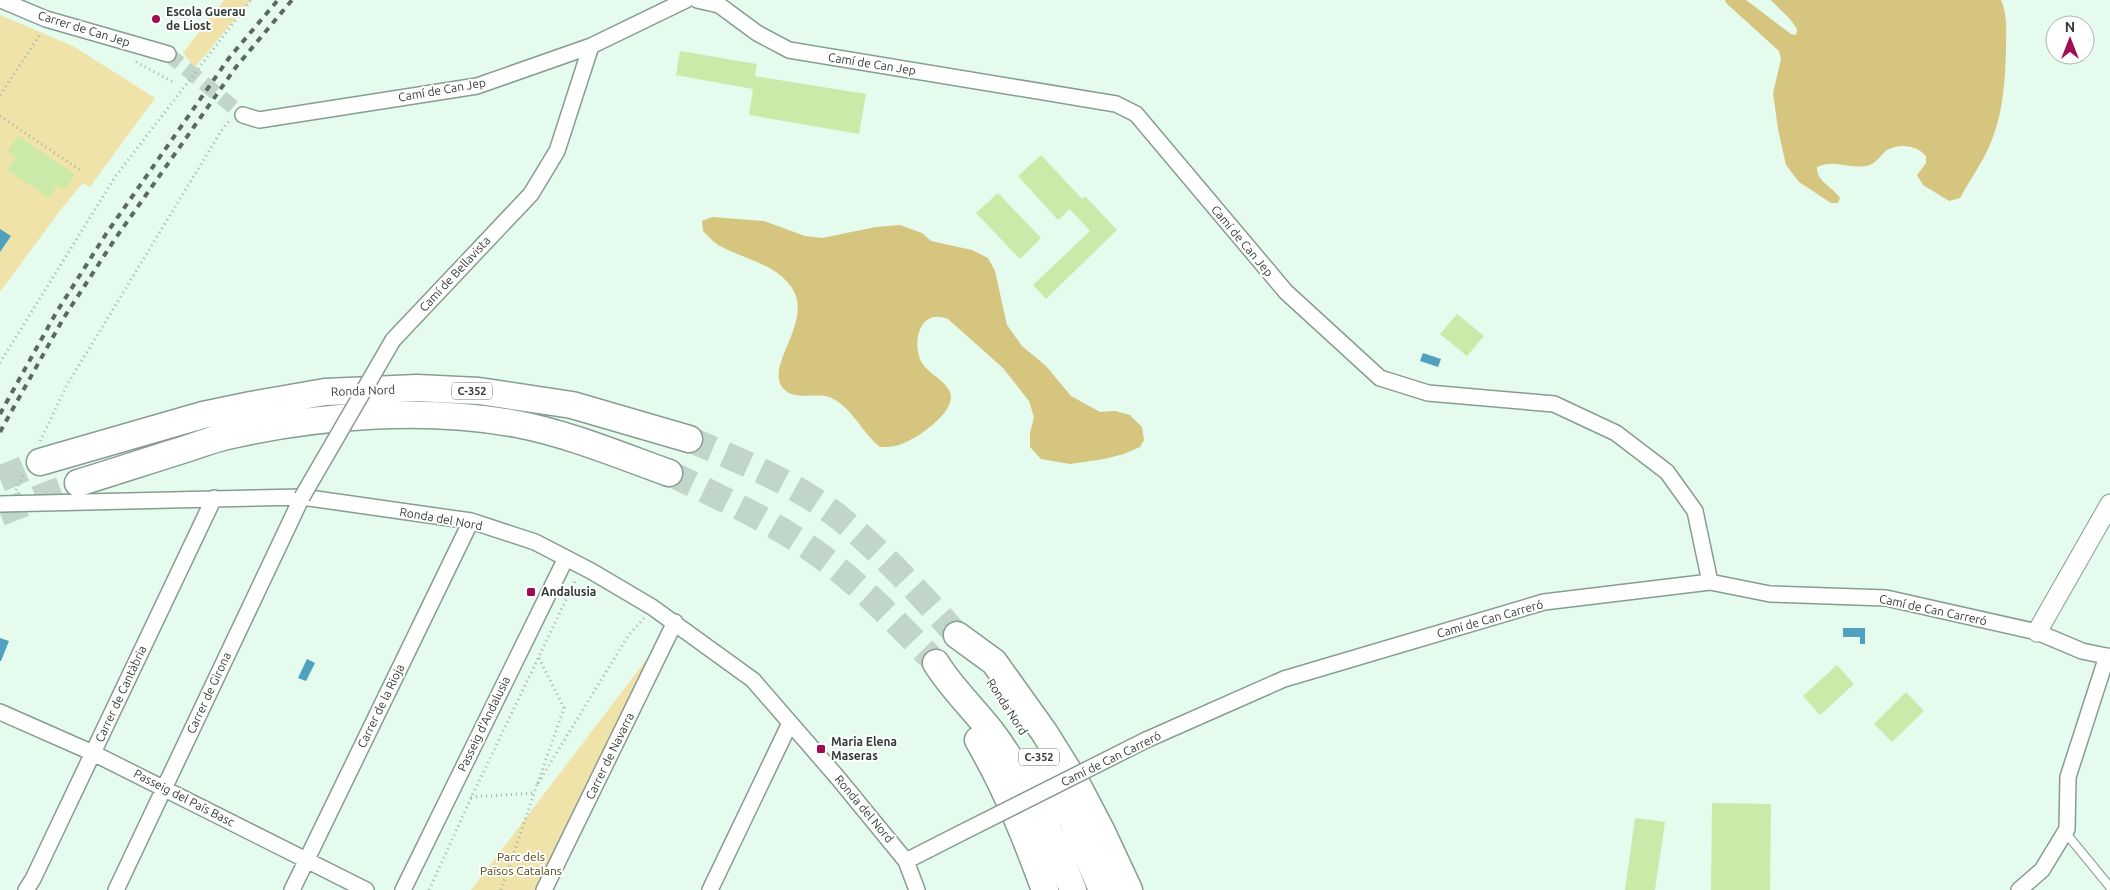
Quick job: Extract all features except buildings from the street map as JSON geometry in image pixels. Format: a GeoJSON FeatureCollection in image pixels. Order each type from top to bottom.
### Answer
{"type":"FeatureCollection","features":[{"type":"Feature","properties":{"kind":"highway","name":"Ronda Nord"},"geometry":{"type":"LineString","coordinates":[[34,459],[241,407],[325,392],[408,389],[479,391],[572,405],[689,439]]}},
{"type":"Feature","properties":{"kind":"highway","name":"Ronda Nord"},"geometry":{"type":"LineString","coordinates":[[78,483],[226,437],[326,419],[386,416],[450,417],[517,424],[596,446],[669,473]]}},
{"type":"Feature","properties":{"kind":"highway","name":"Ronda Nord"},"geometry":{"type":"LineString","coordinates":[[1102,890],[1073,821],[1048,771],[1002,698],[957,635],[994,662],[1044,732],[1079,788],[1101,830],[1128,890]]}},
{"type":"Feature","properties":{"kind":"highway","name":"C-352"},"geometry":{"type":"LineString","coordinates":[[1045,890],[1018,818],[994,767],[940,669],[993,734],[1023,779],[1058,848],[1073,890]]}},
{"type":"Feature","properties":{"kind":"street","name":"Carrer de Can Jep"},"geometry":{"type":"LineString","coordinates":[[2,0],[46,19],[168,54]]}},
{"type":"Feature","properties":{"kind":"street","name":"Camí de Can Jep"},"geometry":{"type":"LineString","coordinates":[[239,115],[259,120],[477,86],[591,46],[686,0]]}},
{"type":"Feature","properties":{"kind":"street","name":"Camí de Can Jep"},"geometry":{"type":"LineString","coordinates":[[697,0],[719,5],[757,33],[789,50],[1116,104],[1136,114],[1286,292],[1380,378],[1428,393],[1554,404],[1616,433],[1667,472],[1695,511],[1710,582]]}},
{"type":"Feature","properties":{"kind":"street","name":"Camí de Bellavista"},"geometry":{"type":"LineString","coordinates":[[302,497],[393,340],[531,194],[557,151],[591,46]]}},
{"type":"Feature","properties":{"kind":"street","name":"Ronda del Nord"},"geometry":{"type":"LineString","coordinates":[[4,504],[302,497],[471,521],[535,542],[607,580],[675,622],[753,680],[906,860],[917,890]]}},
{"type":"Feature","properties":{"kind":"street","name":"Carrer de Girona"},"geometry":{"type":"LineString","coordinates":[[116,890],[302,497]]}},
{"type":"Feature","properties":{"kind":"street","name":"Carrer de Cantàbria"},"geometry":{"type":"LineString","coordinates":[[26,890],[214,498]]}},
{"type":"Feature","properties":{"kind":"street"},"geometry":{"type":"LineString","coordinates":[[2037,632],[2110,504]]}},
{"type":"Feature","properties":{"kind":"street","name":"Carrer de la Rioja"},"geometry":{"type":"LineString","coordinates":[[292,890],[471,521]]}},
{"type":"Feature","properties":{"kind":"street","name":"Passeig d'Andalusia"},"geometry":{"type":"LineString","coordinates":[[403,890],[566,558]]}},
{"type":"Feature","properties":{"kind":"street","name":"Camí de Can Carreró"},"geometry":{"type":"LineString","coordinates":[[906,860],[1146,740],[1284,679],[1544,602],[1710,582],[1770,594],[1886,598],[2037,632],[2082,651],[2108,656]]}},
{"type":"Feature","properties":{"kind":"street","name":"Carrer de Navarra"},"geometry":{"type":"LineString","coordinates":[[544,890],[675,622]]}},
{"type":"Feature","properties":{"kind":"street"},"geometry":{"type":"LineString","coordinates":[[2019,890],[2042,870],[2067,829],[2068,777],[2108,656]]}},
{"type":"Feature","properties":{"kind":"street","name":"Passeig del País Basc"},"geometry":{"type":"LineString","coordinates":[[0,712],[93,752],[366,890]]}},
{"type":"Feature","properties":{"kind":"street"},"geometry":{"type":"LineString","coordinates":[[710,890],[790,723]]}},
{"type":"Feature","properties":{"kind":"lane"},"geometry":{"type":"LineString","coordinates":[[2065,832],[2110,887]]}},
{"type":"Feature","properties":{"kind":"path"},"geometry":{"type":"LineString","coordinates":[[0,363],[115,177],[251,0]]}},
{"type":"Feature","properties":{"kind":"path"},"geometry":{"type":"LineString","coordinates":[[0,95],[44,28]]}},
{"type":"Feature","properties":{"kind":"path"},"geometry":{"type":"LineString","coordinates":[[135,62],[173,82]]}},
{"type":"Feature","properties":{"kind":"path"},"geometry":{"type":"LineString","coordinates":[[4,504],[34,459],[67,385],[223,128],[239,115]]}},
{"type":"Feature","properties":{"kind":"path"},"geometry":{"type":"LineString","coordinates":[[0,116],[80,170]]}},
{"type":"Feature","properties":{"kind":"path"},"geometry":{"type":"LineString","coordinates":[[429,890],[471,798],[578,577]]}},
{"type":"Feature","properties":{"kind":"path"},"geometry":{"type":"LineString","coordinates":[[537,786],[628,636],[648,614]]}},
{"type":"Feature","properties":{"kind":"path"},"geometry":{"type":"LineString","coordinates":[[501,890],[564,708],[539,658]]}},
{"type":"Feature","properties":{"kind":"path"},"geometry":{"type":"LineString","coordinates":[[471,798],[534,793]]}},
{"type":"Feature","properties":{"kind":"green space"},"geometry":{"type":"Polygon","coordinates":[[[224,0],[251,0],[195,67],[183,53],[224,0]]]}},
{"type":"Feature","properties":{"kind":"green space"},"geometry":{"type":"Polygon","coordinates":[[[0,15],[73,46],[155,98],[90,187],[83,183],[62,208],[0,292],[0,15]]]}},
{"type":"Feature","properties":{"kind":"green space","name":"Parc dels Països Catalans"},"geometry":{"type":"Polygon","coordinates":[[[675,622],[536,890],[471,890],[675,622]]]}},
{"type":"Feature","properties":{"kind":"shaded area"},"geometry":{"type":"Polygon","coordinates":[[[1725,0],[1746,0],[1791,34],[1796,35],[1797,29],[1790,19],[1771,0],[2001,0],[2006,18],[2006,31],[2005,75],[2000,111],[1989,147],[1960,198],[1949,201],[1923,185],[1917,175],[1926,163],[1926,156],[1918,149],[1908,146],[1897,146],[1887,150],[1875,162],[1869,165],[1860,167],[1830,164],[1817,167],[1819,176],[1840,198],[1838,203],[1831,203],[1799,182],[1786,165],[1778,129],[1773,93],[1781,59],[1779,51],[1725,0]]]}},
{"type":"Feature","properties":{"kind":"shaded area"},"geometry":{"type":"Polygon","coordinates":[[[712,217],[764,221],[805,236],[822,238],[876,227],[900,225],[922,233],[931,241],[972,250],[988,258],[995,271],[1007,325],[1022,346],[1046,366],[1071,396],[1100,412],[1115,411],[1130,415],[1142,427],[1144,440],[1140,447],[1124,454],[1104,459],[1070,464],[1041,459],[1030,447],[1030,433],[1034,417],[1029,401],[1003,368],[948,319],[939,317],[926,321],[922,326],[917,340],[917,348],[924,366],[942,381],[949,390],[951,398],[948,407],[933,425],[912,439],[895,446],[880,447],[844,406],[837,401],[824,396],[794,395],[785,390],[779,381],[779,369],[798,312],[796,298],[789,284],[774,271],[729,251],[711,239],[703,231],[702,221],[712,217]]]}},
{"type":"Feature","properties":{"kind":"water"},"geometry":{"type":"Polygon","coordinates":[[[0,229],[11,236],[0,252],[0,229]]]}},
{"type":"Feature","properties":{"kind":"water"},"geometry":{"type":"Polygon","coordinates":[[[1423,353],[1441,359],[1438,367],[1420,361],[1423,353]]]}},
{"type":"Feature","properties":{"kind":"water"},"geometry":{"type":"Polygon","coordinates":[[[1843,628],[1865,628],[1865,644],[1860,644],[1860,637],[1843,637],[1843,628]]]}},
{"type":"Feature","properties":{"kind":"water"},"geometry":{"type":"Polygon","coordinates":[[[0,638],[9,641],[1,661],[0,661],[0,638]]]}},
{"type":"Feature","properties":{"kind":"water"},"geometry":{"type":"Polygon","coordinates":[[[307,659],[315,663],[306,681],[298,678],[307,659]]]}},
{"type":"Feature","properties":{"kind":"tunnel"},"geometry":{"type":"LineString","coordinates":[[168,54],[243,115]]}},
{"type":"Feature","properties":{"kind":"tunnel"},"geometry":{"type":"LineString","coordinates":[[689,439],[768,474],[824,506],[857,532],[887,561],[957,635]]}},
{"type":"Feature","properties":{"kind":"tunnel"},"geometry":{"type":"LineString","coordinates":[[0,479],[40,462]]}},
{"type":"Feature","properties":{"kind":"tunnel"},"geometry":{"type":"LineString","coordinates":[[669,473],[728,501],[804,544],[867,594],[936,663]]}},
{"type":"Feature","properties":{"kind":"tunnel"},"geometry":{"type":"LineString","coordinates":[[0,513],[78,483]]}},
{"type":"Feature","properties":{"kind":"railway"},"geometry":{"type":"LineString","coordinates":[[0,414],[56,313],[106,234],[229,58],[278,0]]}},
{"type":"Feature","properties":{"kind":"railway"},"geometry":{"type":"LineString","coordinates":[[0,432],[63,319],[115,239],[236,67],[292,0]]}},
{"type":"Feature","properties":{"kind":"place","name":"Escola Guerau de Liost"},"geometry":{"type":"Point","coordinates":[156,19]}},
{"type":"Feature","properties":{"kind":"place","name":"Andalusia"},"geometry":{"type":"Point","coordinates":[531,592]}},
{"type":"Feature","properties":{"kind":"place","name":"Maria Elena Maseras"},"geometry":{"type":"Point","coordinates":[821,749]}}]}
